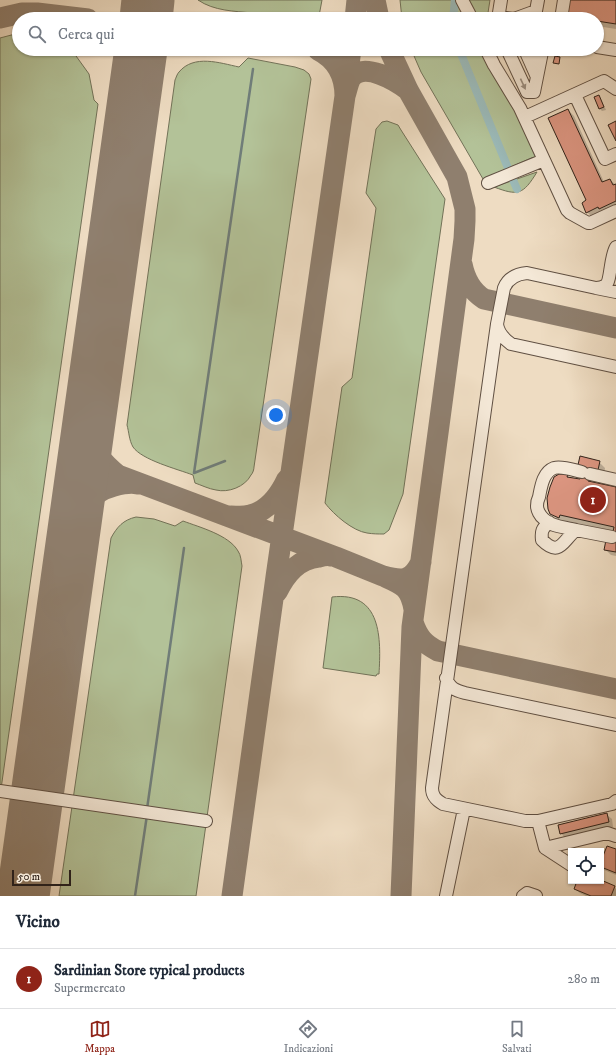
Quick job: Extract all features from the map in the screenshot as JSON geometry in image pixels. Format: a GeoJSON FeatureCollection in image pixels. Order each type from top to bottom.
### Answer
{"type":"FeatureCollection","features":[{"type":"Feature","properties":{"kind":"street"},"geometry":{"type":"LineString","coordinates":[[462,0],[468,12]]}},
{"type":"Feature","properties":{"kind":"street"},"geometry":{"type":"LineString","coordinates":[[500,12],[501,0]]}},
{"type":"Feature","properties":{"kind":"street"},"geometry":{"type":"LineString","coordinates":[[533,12],[536,11],[538,0]]}},
{"type":"Feature","properties":{"kind":"street"},"geometry":{"type":"LineString","coordinates":[[562,12],[564,0]]}},
{"type":"Feature","properties":{"kind":"street"},"geometry":{"type":"LineString","coordinates":[[604,48],[616,50]]}},
{"type":"Feature","properties":{"kind":"street"},"geometry":{"type":"LineString","coordinates":[[490,56],[520,108],[568,212],[590,223],[616,211]]}},
{"type":"Feature","properties":{"kind":"street"},"geometry":{"type":"LineString","coordinates":[[494,65],[495,56]]}},
{"type":"Feature","properties":{"kind":"street"},"geometry":{"type":"LineString","coordinates":[[510,56],[527,92],[534,92],[541,56]]}},
{"type":"Feature","properties":{"kind":"street"},"geometry":{"type":"LineString","coordinates":[[524,117],[604,81],[616,89]]}},
{"type":"Feature","properties":{"kind":"street"},"geometry":{"type":"LineString","coordinates":[[575,95],[605,159],[616,154]]}},
{"type":"Feature","properties":{"kind":"street"},"geometry":{"type":"LineString","coordinates":[[488,183],[544,160]]}},
{"type":"Feature","properties":{"kind":"street"},"geometry":{"type":"LineString","coordinates":[[596,288],[606,285],[608,281],[612,257],[616,247]]}},
{"type":"Feature","properties":{"kind":"street"},"geometry":{"type":"LineString","coordinates":[[616,292],[527,274],[515,275],[510,278],[504,288],[492,357],[446,678],[432,788],[432,793],[438,802],[443,804],[525,821],[538,821],[616,802]]}},
{"type":"Feature","properties":{"kind":"street"},"geometry":{"type":"LineString","coordinates":[[608,281],[616,292]]}},
{"type":"Feature","properties":{"kind":"street"},"geometry":{"type":"LineString","coordinates":[[497,324],[501,334],[511,344],[616,367]]}},
{"type":"Feature","properties":{"kind":"street"},"geometry":{"type":"LineString","coordinates":[[492,357],[497,350],[511,344]]}},
{"type":"Feature","properties":{"kind":"street"},"geometry":{"type":"LineString","coordinates":[[612,537],[552,524],[544,520],[536,506],[542,481],[545,475],[554,468],[565,468],[616,480]]}},
{"type":"Feature","properties":{"kind":"street"},"geometry":{"type":"LineString","coordinates":[[549,522],[543,529],[541,535],[542,540],[547,546],[555,548],[560,547],[576,530]]}},
{"type":"Feature","properties":{"kind":"street"},"geometry":{"type":"LineString","coordinates":[[446,678],[449,684],[456,691],[616,725]]}},
{"type":"Feature","properties":{"kind":"street"},"geometry":{"type":"LineString","coordinates":[[443,703],[456,693],[465,693]]}},
{"type":"Feature","properties":{"kind":"street"},"geometry":{"type":"LineString","coordinates":[[0,791],[206,821]]}},
{"type":"Feature","properties":{"kind":"street"},"geometry":{"type":"LineString","coordinates":[[446,896],[464,809]]}},
{"type":"Feature","properties":{"kind":"street"},"geometry":{"type":"LineString","coordinates":[[538,821],[545,848],[568,863]]}},
{"type":"Feature","properties":{"kind":"street"},"geometry":{"type":"LineString","coordinates":[[545,848],[607,832],[616,836]]}},
{"type":"Feature","properties":{"kind":"street"},"geometry":{"type":"LineString","coordinates":[[523,896],[527,893],[536,896]]}},
{"type":"Feature","properties":{"kind":"green space"},"geometry":{"type":"Polygon","coordinates":[[[198,0],[322,0],[320,12],[242,12],[231,11],[204,4],[198,0]]]}},
{"type":"Feature","properties":{"kind":"green space"},"geometry":{"type":"Polygon","coordinates":[[[400,0],[457,0],[464,12],[401,12],[400,0]]]}},
{"type":"Feature","properties":{"kind":"green space"},"geometry":{"type":"Polygon","coordinates":[[[467,0],[490,0],[488,12],[473,12],[467,0]]]}},
{"type":"Feature","properties":{"kind":"green space"},"geometry":{"type":"Polygon","coordinates":[[[12,35],[12,56],[76,56],[89,74],[94,100],[98,104],[0,796],[0,38],[12,35]]]}},
{"type":"Feature","properties":{"kind":"green space"},"geometry":{"type":"Polygon","coordinates":[[[414,56],[485,56],[514,106],[536,156],[483,179],[421,72],[414,56]]]}},
{"type":"Feature","properties":{"kind":"green space"},"geometry":{"type":"Polygon","coordinates":[[[248,58],[304,70],[309,74],[311,79],[254,470],[245,483],[231,490],[221,491],[195,483],[193,475],[152,460],[138,452],[133,447],[127,425],[175,80],[179,72],[185,66],[192,63],[208,61],[239,67],[248,58]]]}},
{"type":"Feature","properties":{"kind":"green space"},"geometry":{"type":"Polygon","coordinates":[[[387,121],[398,125],[445,199],[403,494],[389,530],[384,534],[378,534],[362,532],[350,526],[333,512],[325,503],[342,387],[352,378],[376,208],[366,193],[376,129],[382,122],[387,121]]]}},
{"type":"Feature","properties":{"kind":"green space"},"geometry":{"type":"Polygon","coordinates":[[[537,172],[528,185],[519,192],[509,192],[494,187],[537,172]]]}},
{"type":"Feature","properties":{"kind":"green space"},"geometry":{"type":"Polygon","coordinates":[[[136,517],[154,519],[175,526],[183,521],[221,536],[234,545],[239,553],[242,566],[196,896],[59,896],[111,538],[121,524],[136,517]]]}},
{"type":"Feature","properties":{"kind":"green space"},"geometry":{"type":"Polygon","coordinates":[[[332,597],[348,597],[361,602],[369,609],[375,620],[380,646],[379,674],[376,676],[323,668],[332,597]]]}},
{"type":"Feature","properties":{"kind":"building"},"geometry":{"type":"Polygon","coordinates":[[[569,0],[616,0],[616,24],[604,22],[604,12],[567,12],[569,0]]]}},
{"type":"Feature","properties":{"kind":"building"},"geometry":{"type":"Polygon","coordinates":[[[555,56],[560,57],[559,64],[553,63],[555,56]]]}},
{"type":"Feature","properties":{"kind":"building"},"geometry":{"type":"Polygon","coordinates":[[[599,95],[604,107],[599,109],[594,97],[599,95]]]}},
{"type":"Feature","properties":{"kind":"building"},"geometry":{"type":"Polygon","coordinates":[[[568,109],[602,182],[610,179],[613,185],[616,184],[616,201],[586,213],[582,203],[586,200],[548,118],[568,109]]]}},
{"type":"Feature","properties":{"kind":"building"},"geometry":{"type":"Polygon","coordinates":[[[616,121],[616,141],[608,125],[616,121]]]}},
{"type":"Feature","properties":{"kind":"building"},"geometry":{"type":"Polygon","coordinates":[[[580,456],[600,461],[598,470],[591,468],[588,481],[616,487],[616,552],[604,550],[606,540],[611,541],[614,527],[560,515],[559,518],[550,514],[548,509],[547,498],[554,477],[559,474],[568,474],[567,477],[580,479],[583,466],[578,465],[580,456]]]}},
{"type":"Feature","properties":{"kind":"building"},"geometry":{"type":"Polygon","coordinates":[[[607,813],[609,822],[560,834],[558,825],[607,813]]]}},
{"type":"Feature","properties":{"kind":"building"},"geometry":{"type":"Polygon","coordinates":[[[607,846],[616,849],[616,873],[604,868],[604,854],[607,846]]]}},
{"type":"Feature","properties":{"kind":"building"},"geometry":{"type":"Polygon","coordinates":[[[604,881],[615,886],[611,896],[591,896],[574,889],[576,884],[604,884],[604,881]]]}},
{"type":"Feature","properties":{"kind":"waterway"},"geometry":{"type":"LineString","coordinates":[[454,12],[455,0]]}},
{"type":"Feature","properties":{"kind":"waterway"},"geometry":{"type":"LineString","coordinates":[[462,56],[508,168]]}},
{"type":"Feature","properties":{"kind":"waterway"},"geometry":{"type":"LineString","coordinates":[[225,461],[194,473],[253,69]]}},
{"type":"Feature","properties":{"kind":"waterway"},"geometry":{"type":"LineString","coordinates":[[513,180],[517,189]]}},
{"type":"Feature","properties":{"kind":"waterway"},"geometry":{"type":"LineString","coordinates":[[147,809],[184,548]]}},
{"type":"Feature","properties":{"kind":"waterway"},"geometry":{"type":"LineString","coordinates":[[135,896],[147,815]]}},
{"type":"Feature","properties":{"kind":"taxiway"},"geometry":{"type":"LineString","coordinates":[[139,12],[144,6],[146,0]]}},
{"type":"Feature","properties":{"kind":"taxiway"},"geometry":{"type":"LineString","coordinates":[[152,0],[153,8],[156,12]]}},
{"type":"Feature","properties":{"kind":"taxiway"},"geometry":{"type":"LineString","coordinates":[[356,12],[357,0]]}},
{"type":"Feature","properties":{"kind":"taxiway"},"geometry":{"type":"LineString","coordinates":[[375,0],[378,12]]}},
{"type":"Feature","properties":{"kind":"taxiway"},"geometry":{"type":"LineString","coordinates":[[0,18],[12,15]]}},
{"type":"Feature","properties":{"kind":"taxiway"},"geometry":{"type":"LineString","coordinates":[[139,64],[142,56]]}},
{"type":"Feature","properties":{"kind":"taxiway"},"geometry":{"type":"LineString","coordinates":[[327,56],[334,63],[341,75],[345,89],[345,96],[351,78],[357,73],[364,71],[380,74],[408,90]]}},
{"type":"Feature","properties":{"kind":"taxiway"},"geometry":{"type":"LineString","coordinates":[[232,896],[350,56]]}},
{"type":"Feature","properties":{"kind":"taxiway"},"geometry":{"type":"LineString","coordinates":[[392,56],[408,90],[457,177],[465,209],[464,239],[412,627],[401,896]]}},
{"type":"Feature","properties":{"kind":"taxiway"},"geometry":{"type":"LineString","coordinates":[[462,264],[469,284],[479,296],[484,299],[616,328]]}},
{"type":"Feature","properties":{"kind":"taxiway"},"geometry":{"type":"LineString","coordinates":[[92,400],[90,435],[94,447],[100,458],[118,475],[383,576]]}},
{"type":"Feature","properties":{"kind":"taxiway"},"geometry":{"type":"LineString","coordinates":[[231,516],[248,516],[262,510],[273,501],[287,479]]}},
{"type":"Feature","properties":{"kind":"taxiway"},"geometry":{"type":"LineString","coordinates":[[71,551],[78,520],[87,503],[103,490],[123,484],[138,484]]}},
{"type":"Feature","properties":{"kind":"taxiway"},"geometry":{"type":"LineString","coordinates":[[277,592],[284,579],[299,564],[312,558],[331,556]]}},
{"type":"Feature","properties":{"kind":"taxiway"},"geometry":{"type":"LineString","coordinates":[[414,609],[408,591],[401,585],[383,576],[396,579],[410,577],[421,562]]}},
{"type":"Feature","properties":{"kind":"taxiway"},"geometry":{"type":"LineString","coordinates":[[413,622],[422,640],[438,651],[616,689]]}},
{"type":"Feature","properties":{"kind":"runway"},"geometry":{"type":"LineString","coordinates":[[147,12],[148,0]]}},
{"type":"Feature","properties":{"kind":"runway"},"geometry":{"type":"LineString","coordinates":[[23,896],[140,56]]}},
{"type":"Feature","properties":{"kind":"place","name":"Sardinian Store typical products"},"geometry":{"type":"Point","coordinates":[593,500]}}]}
